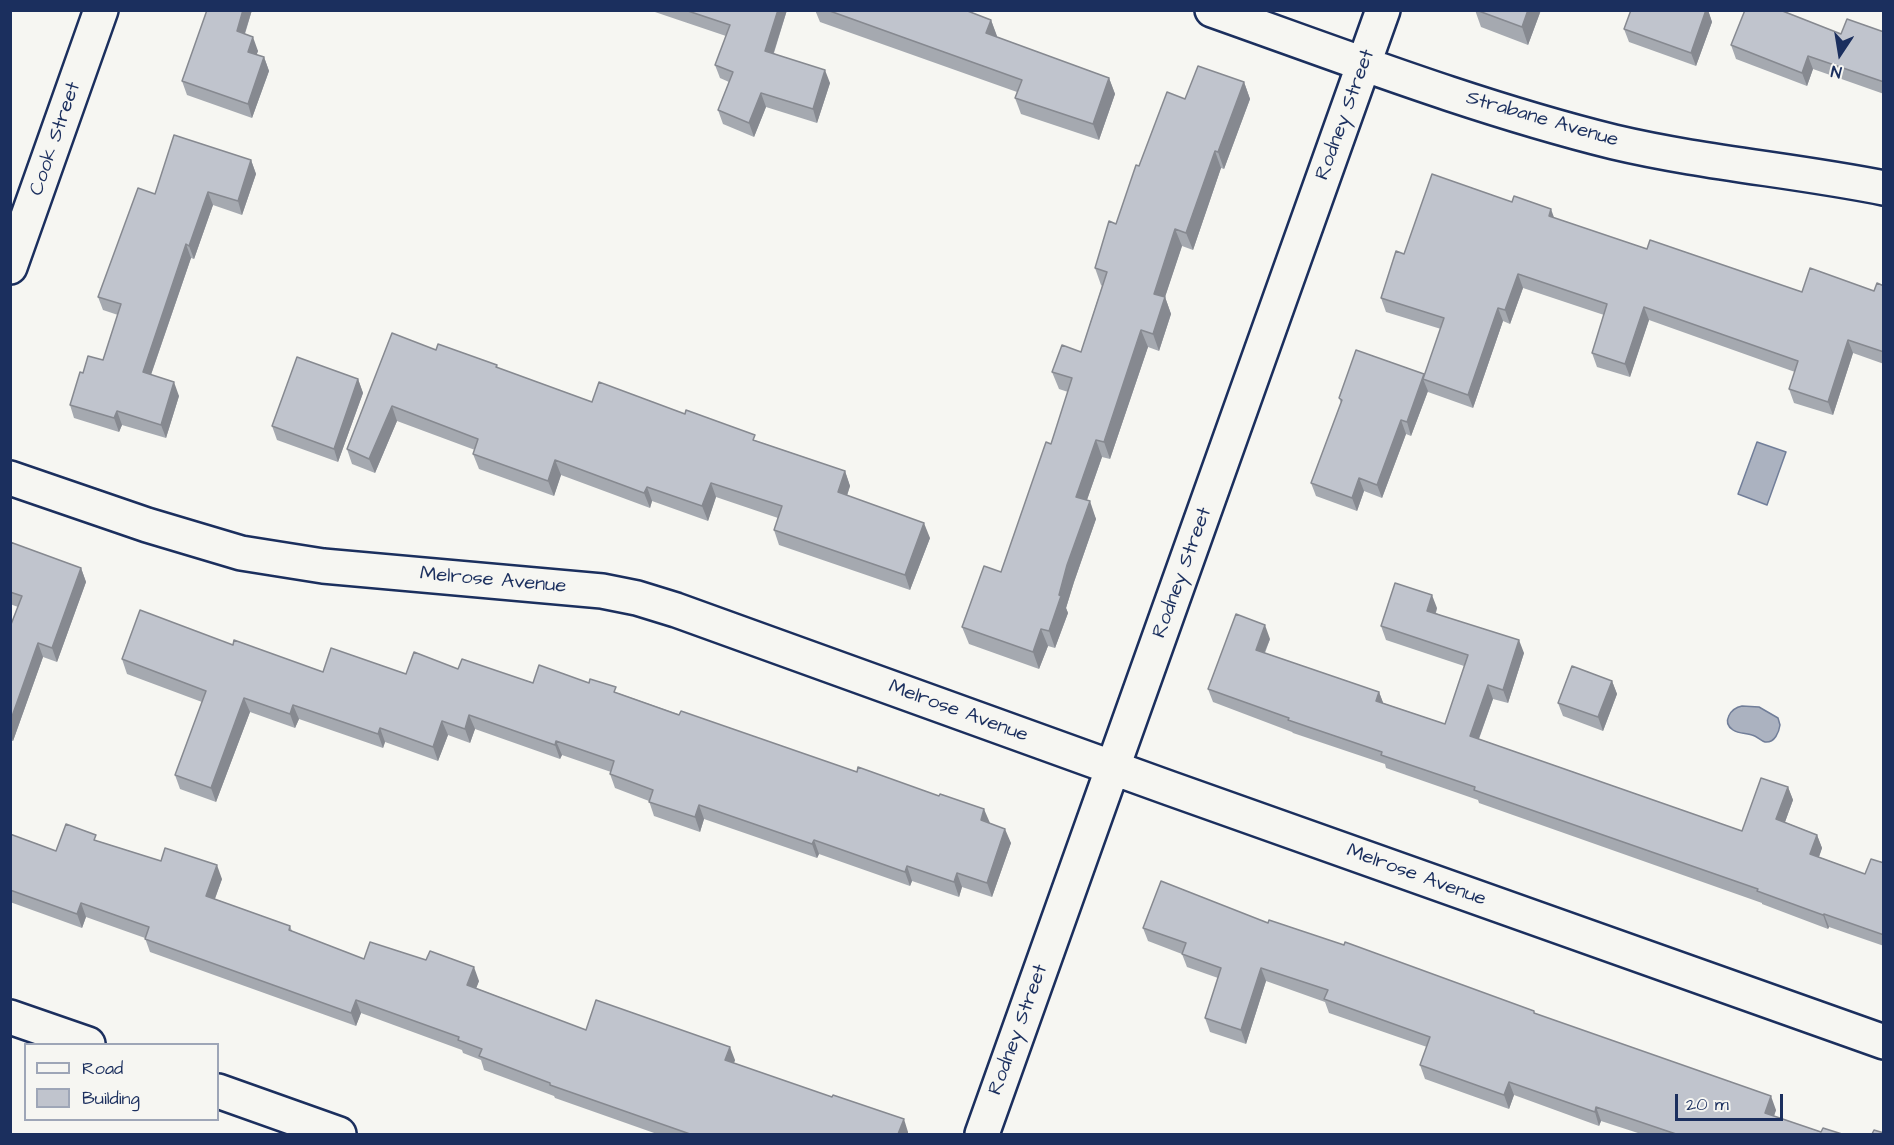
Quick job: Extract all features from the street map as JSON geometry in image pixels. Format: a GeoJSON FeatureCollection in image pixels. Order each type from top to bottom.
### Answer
{"type":"FeatureCollection","features":[{"type":"Feature","properties":{"kind":"street","name":"Cook Street"},"geometry":{"type":"LineString","coordinates":[[10,267],[101,10]]}},
{"type":"Feature","properties":{"kind":"street","name":"Strabane Avenue"},"geometry":{"type":"LineString","coordinates":[[1212,10],[1510,113],[1615,142],[1718,163],[1884,188]]}},
{"type":"Feature","properties":{"kind":"street","name":"Rodney Street"},"geometry":{"type":"LineString","coordinates":[[982,1134],[1383,10]]}},
{"type":"Feature","properties":{"kind":"street","name":"Melrose Avenue"},"geometry":{"type":"LineString","coordinates":[[10,478],[147,525],[242,553],[323,566],[602,591],[637,598],[1884,1042]]}},
{"type":"Feature","properties":{"kind":"street"},"geometry":{"type":"LineString","coordinates":[[10,1017],[85,1043]]}},
{"type":"Feature","properties":{"kind":"street"},"geometry":{"type":"LineString","coordinates":[[219,1091],[339,1134]]}},
{"type":"Feature","properties":{"kind":"shaded area"},"geometry":{"type":"Polygon","coordinates":[[[1757,442],[1786,452],[1767,505],[1738,494],[1757,442]]]}},
{"type":"Feature","properties":{"kind":"shaded area"},"geometry":{"type":"Polygon","coordinates":[[[1742,706],[1759,707],[1778,718],[1780,725],[1774,739],[1765,742],[1729,727],[1728,719],[1731,712],[1742,706]]]}},
{"type":"Feature","properties":{"kind":"building"},"geometry":{"type":"Polygon","coordinates":[[[207,10],[243,10],[237,31],[253,37],[248,52],[264,57],[248,104],[182,81],[207,10]]]}},
{"type":"Feature","properties":{"kind":"building"},"geometry":{"type":"Polygon","coordinates":[[[685,10],[778,10],[765,51],[825,70],[813,109],[761,93],[749,123],[718,110],[733,72],[715,65],[730,25],[685,10]]]}},
{"type":"Feature","properties":{"kind":"building"},"geometry":{"type":"Polygon","coordinates":[[[827,10],[965,10],[991,20],[986,33],[1109,78],[1093,124],[1015,98],[1022,80],[827,10]]]}},
{"type":"Feature","properties":{"kind":"building"},"geometry":{"type":"Polygon","coordinates":[[[1476,10],[1528,10],[1522,27],[1476,10]]]}},
{"type":"Feature","properties":{"kind":"building"},"geometry":{"type":"Polygon","coordinates":[[[1631,10],[1706,10],[1691,53],[1624,29],[1631,10]]]}},
{"type":"Feature","properties":{"kind":"building"},"geometry":{"type":"Polygon","coordinates":[[[1745,10],[1780,10],[1841,34],[1847,19],[1884,32],[1884,82],[1808,56],[1802,73],[1731,45],[1745,10]]]}},
{"type":"Feature","properties":{"kind":"building"},"geometry":{"type":"Polygon","coordinates":[[[1198,66],[1244,82],[1218,152],[1215,151],[1186,233],[1175,229],[1154,294],[1165,297],[1153,334],[1141,330],[1104,442],[1096,440],[1076,497],[1090,501],[1067,565],[1059,595],[1061,596],[1049,631],[1041,629],[1033,652],[962,627],[984,566],[1001,572],[1046,442],[1051,444],[1072,378],[1052,372],[1062,345],[1081,352],[1107,272],[1095,268],[1109,221],[1116,224],[1136,165],[1139,166],[1167,92],[1185,99],[1198,66]]]}},
{"type":"Feature","properties":{"kind":"building"},"geometry":{"type":"Polygon","coordinates":[[[174,135],[251,160],[238,201],[208,192],[189,246],[186,244],[143,372],[174,382],[161,425],[117,411],[114,418],[70,405],[80,372],[83,373],[88,356],[103,360],[121,304],[98,297],[138,188],[155,194],[174,135]]]}},
{"type":"Feature","properties":{"kind":"building"},"geometry":{"type":"Polygon","coordinates":[[[1432,174],[1512,202],[1514,196],[1551,209],[1549,216],[1647,249],[1650,240],[1802,292],[1810,268],[1874,291],[1877,283],[1884,286],[1884,352],[1848,340],[1828,402],[1789,389],[1798,361],[1644,307],[1625,364],[1592,353],[1607,304],[1518,274],[1505,310],[1498,308],[1468,395],[1423,379],[1444,318],[1381,298],[1396,251],[1404,254],[1432,174]]]}},
{"type":"Feature","properties":{"kind":"building"},"geometry":{"type":"Polygon","coordinates":[[[392,333],[436,350],[438,344],[592,402],[599,382],[685,414],[686,410],[755,435],[753,440],[845,471],[838,492],[924,523],[905,575],[774,530],[782,506],[711,483],[702,506],[647,487],[644,493],[555,460],[548,481],[473,454],[478,439],[392,406],[369,459],[347,449],[392,333]]]}},
{"type":"Feature","properties":{"kind":"building"},"geometry":{"type":"Polygon","coordinates":[[[1356,350],[1424,374],[1407,422],[1401,420],[1377,485],[1359,478],[1352,498],[1311,483],[1342,400],[1339,398],[1356,350]]]}},
{"type":"Feature","properties":{"kind":"building"},"geometry":{"type":"Polygon","coordinates":[[[297,357],[358,379],[334,449],[272,426],[297,357]]]}},
{"type":"Feature","properties":{"kind":"building"},"geometry":{"type":"Polygon","coordinates":[[[10,542],[81,568],[52,648],[38,643],[10,722],[10,627],[22,596],[10,592],[10,542]]]}},
{"type":"Feature","properties":{"kind":"building"},"geometry":{"type":"Polygon","coordinates":[[[1395,583],[1432,595],[1427,611],[1519,640],[1503,690],[1488,685],[1470,736],[1742,831],[1761,778],[1788,787],[1776,819],[1817,835],[1810,854],[1865,874],[1871,859],[1884,863],[1884,935],[1474,790],[1475,787],[1381,755],[1382,752],[1288,720],[1289,718],[1208,689],[1236,614],[1265,625],[1256,650],[1379,692],[1376,701],[1445,724],[1468,655],[1381,626],[1395,583]]]}},
{"type":"Feature","properties":{"kind":"building"},"geometry":{"type":"Polygon","coordinates":[[[140,610],[233,645],[234,640],[323,672],[331,648],[406,674],[414,652],[458,669],[462,659],[533,683],[539,665],[589,683],[590,679],[616,687],[614,692],[679,715],[681,711],[857,772],[858,767],[939,796],[940,794],[984,809],[981,820],[1005,829],[987,883],[957,873],[954,882],[907,866],[905,872],[814,840],[812,844],[699,805],[695,817],[649,802],[653,790],[610,774],[614,761],[556,741],[555,745],[469,715],[465,729],[442,721],[433,747],[380,728],[378,734],[293,705],[290,714],[244,698],[211,788],[175,775],[206,691],[122,659],[140,610]]]}},
{"type":"Feature","properties":{"kind":"building"},"geometry":{"type":"Polygon","coordinates":[[[1572,666],[1612,681],[1598,717],[1558,703],[1572,666]]]}},
{"type":"Feature","properties":{"kind":"building"},"geometry":{"type":"Polygon","coordinates":[[[66,824],[96,835],[94,840],[161,861],[165,848],[217,865],[206,896],[290,926],[289,930],[364,959],[370,942],[426,960],[430,951],[474,967],[467,985],[586,1030],[596,1000],[730,1047],[725,1060],[904,1119],[898,1134],[690,1134],[550,1085],[550,1083],[479,1056],[482,1049],[458,1040],[459,1037],[356,1000],[351,1013],[145,939],[149,927],[81,903],[77,914],[10,890],[10,834],[56,851],[66,824]]]}},
{"type":"Feature","properties":{"kind":"building"},"geometry":{"type":"Polygon","coordinates":[[[1161,881],[1268,923],[1269,920],[1344,945],[1345,942],[1534,1011],[1534,1013],[1771,1096],[1765,1113],[1821,1132],[1823,1128],[1842,1134],[1676,1134],[1596,1107],[1595,1112],[1509,1082],[1504,1095],[1420,1065],[1430,1037],[1324,999],[1328,990],[1261,968],[1241,1030],[1205,1018],[1221,968],[1182,954],[1186,943],[1143,928],[1161,881]]]}},
{"type":"Feature","properties":{"kind":"building"},"geometry":{"type":"Polygon","coordinates":[[[1874,1130],[1884,1133],[1884,1134],[1872,1134],[1874,1130]]]}}]}
